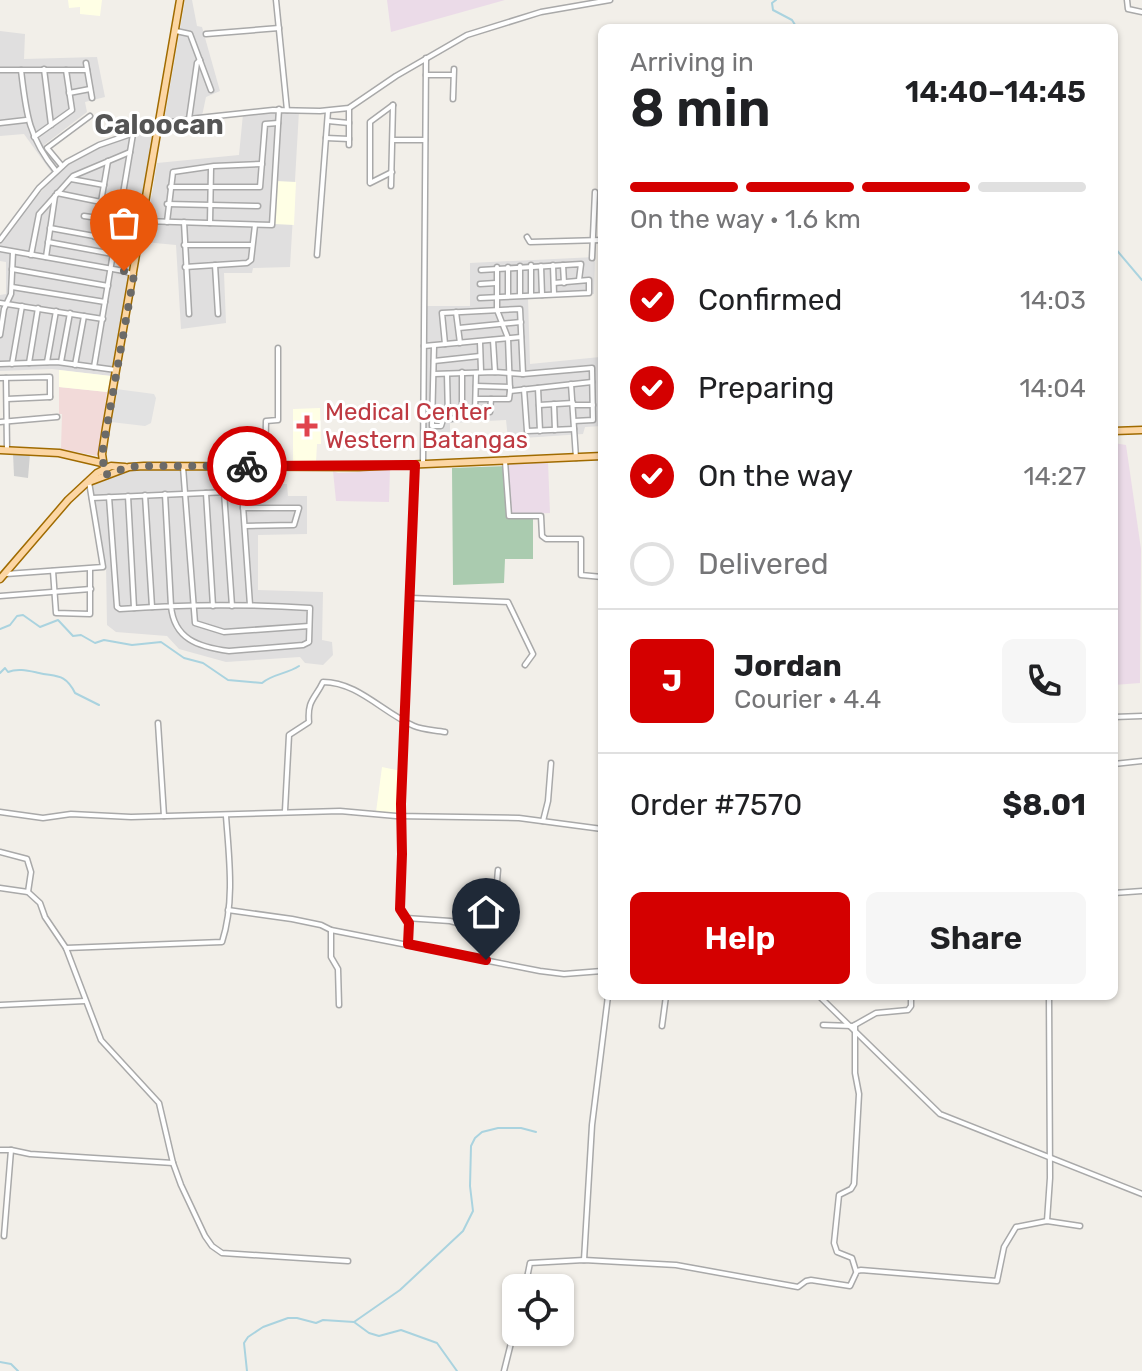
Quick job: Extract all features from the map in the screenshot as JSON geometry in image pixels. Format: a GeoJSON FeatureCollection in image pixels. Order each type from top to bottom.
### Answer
{"type":"FeatureCollection","features":[{"type":"Feature","properties":{"kind":"main road"},"geometry":{"type":"LineString","coordinates":[[2,576],[68,500],[103,469],[116,370],[180,0]]}},
{"type":"Feature","properties":{"kind":"main road"},"geometry":{"type":"LineString","coordinates":[[1118,431],[1142,430]]}},
{"type":"Feature","properties":{"kind":"main road"},"geometry":{"type":"LineString","coordinates":[[3,450],[59,453],[103,469],[419,464],[598,456]]}},
{"type":"Feature","properties":{"kind":"street"},"geometry":{"type":"LineString","coordinates":[[276,0],[287,110]]}},
{"type":"Feature","properties":{"kind":"street"},"geometry":{"type":"LineString","coordinates":[[0,240],[39,188],[62,166],[99,145],[160,124],[189,119],[279,109],[328,111],[349,108],[467,35],[517,18],[610,0]]}},
{"type":"Feature","properties":{"kind":"street"},"geometry":{"type":"LineString","coordinates":[[1127,0],[1128,9],[1142,12]]}},
{"type":"Feature","properties":{"kind":"street"},"geometry":{"type":"LineString","coordinates":[[206,34],[279,28]]}},
{"type":"Feature","properties":{"kind":"street"},"geometry":{"type":"LineString","coordinates":[[176,31],[190,34],[211,90]]}},
{"type":"Feature","properties":{"kind":"street"},"geometry":{"type":"LineString","coordinates":[[408,944],[410,929],[400,909],[401,815],[424,346],[426,58]]}},
{"type":"Feature","properties":{"kind":"street"},"geometry":{"type":"LineString","coordinates":[[189,119],[200,60]]}},
{"type":"Feature","properties":{"kind":"street"},"geometry":{"type":"LineString","coordinates":[[86,63],[92,98]]}},
{"type":"Feature","properties":{"kind":"street"},"geometry":{"type":"LineString","coordinates":[[44,69],[51,125]]}},
{"type":"Feature","properties":{"kind":"street"},"geometry":{"type":"LineString","coordinates":[[34,137],[72,110],[66,69]]}},
{"type":"Feature","properties":{"kind":"street"},"geometry":{"type":"LineString","coordinates":[[453,99],[454,69]]}},
{"type":"Feature","properties":{"kind":"street"},"geometry":{"type":"LineString","coordinates":[[0,70],[87,70]]}},
{"type":"Feature","properties":{"kind":"street"},"geometry":{"type":"LineString","coordinates":[[21,70],[26,120],[45,158],[56,172]]}},
{"type":"Feature","properties":{"kind":"street"},"geometry":{"type":"LineString","coordinates":[[426,75],[453,75]]}},
{"type":"Feature","properties":{"kind":"street"},"geometry":{"type":"LineString","coordinates":[[69,93],[90,89]]}},
{"type":"Feature","properties":{"kind":"street"},"geometry":{"type":"LineString","coordinates":[[391,186],[392,172],[393,140],[393,105],[370,122],[370,183],[392,172]]}},
{"type":"Feature","properties":{"kind":"street"},"geometry":{"type":"LineString","coordinates":[[326,138],[349,142],[349,108]]}},
{"type":"Feature","properties":{"kind":"street"},"geometry":{"type":"LineString","coordinates":[[143,221],[272,225],[279,109]]}},
{"type":"Feature","properties":{"kind":"street"},"geometry":{"type":"LineString","coordinates":[[317,255],[328,111]]}},
{"type":"Feature","properties":{"kind":"street"},"geometry":{"type":"LineString","coordinates":[[62,166],[47,148],[90,116]]}},
{"type":"Feature","properties":{"kind":"street"},"geometry":{"type":"LineString","coordinates":[[0,123],[26,120]]}},
{"type":"Feature","properties":{"kind":"street"},"geometry":{"type":"LineString","coordinates":[[327,121],[349,123]]}},
{"type":"Feature","properties":{"kind":"street"},"geometry":{"type":"LineString","coordinates":[[170,187],[260,187],[265,124],[278,123]]}},
{"type":"Feature","properties":{"kind":"street"},"geometry":{"type":"LineString","coordinates":[[94,367],[133,134]]}},
{"type":"Feature","properties":{"kind":"street"},"geometry":{"type":"LineString","coordinates":[[393,140],[425,140]]}},
{"type":"Feature","properties":{"kind":"street"},"geometry":{"type":"LineString","coordinates":[[31,255],[39,214],[70,179],[130,152]]}},
{"type":"Feature","properties":{"kind":"street"},"geometry":{"type":"LineString","coordinates":[[95,237],[108,161]]}},
{"type":"Feature","properties":{"kind":"street"},"geometry":{"type":"LineString","coordinates":[[167,222],[171,177],[176,171],[262,164]]}},
{"type":"Feature","properties":{"kind":"street"},"geometry":{"type":"LineString","coordinates":[[210,223],[211,168]]}},
{"type":"Feature","properties":{"kind":"street"},"geometry":{"type":"LineString","coordinates":[[70,179],[104,185]]}},
{"type":"Feature","properties":{"kind":"street"},"geometry":{"type":"LineString","coordinates":[[592,258],[595,192]]}},
{"type":"Feature","properties":{"kind":"street"},"geometry":{"type":"LineString","coordinates":[[56,194],[101,202]]}},
{"type":"Feature","properties":{"kind":"street"},"geometry":{"type":"LineString","coordinates":[[46,257],[56,194]]}},
{"type":"Feature","properties":{"kind":"street"},"geometry":{"type":"LineString","coordinates":[[167,204],[258,206]]}},
{"type":"Feature","properties":{"kind":"street"},"geometry":{"type":"LineString","coordinates":[[84,216],[98,218]]}},
{"type":"Feature","properties":{"kind":"street"},"geometry":{"type":"LineString","coordinates":[[184,222],[189,314]]}},
{"type":"Feature","properties":{"kind":"street"},"geometry":{"type":"LineString","coordinates":[[185,267],[247,263],[251,260],[255,225]]}},
{"type":"Feature","properties":{"kind":"street"},"geometry":{"type":"LineString","coordinates":[[50,228],[116,240]]}},
{"type":"Feature","properties":{"kind":"street"},"geometry":{"type":"LineString","coordinates":[[527,237],[530,242],[598,240]]}},
{"type":"Feature","properties":{"kind":"street"},"geometry":{"type":"LineString","coordinates":[[48,242],[113,254]]}},
{"type":"Feature","properties":{"kind":"street"},"geometry":{"type":"LineString","coordinates":[[184,245],[251,245]]}},
{"type":"Feature","properties":{"kind":"street"},"geometry":{"type":"LineString","coordinates":[[0,249],[134,272]]}},
{"type":"Feature","properties":{"kind":"street"},"geometry":{"type":"LineString","coordinates":[[0,335],[12,287],[13,252]]}},
{"type":"Feature","properties":{"kind":"street"},"geometry":{"type":"LineString","coordinates":[[481,270],[581,264],[577,294]]}},
{"type":"Feature","properties":{"kind":"street"},"geometry":{"type":"LineString","coordinates":[[215,265],[218,314]]}},
{"type":"Feature","properties":{"kind":"street"},"geometry":{"type":"LineString","coordinates":[[531,265],[531,295]]}},
{"type":"Feature","properties":{"kind":"street"},"geometry":{"type":"LineString","coordinates":[[553,265],[554,294]]}},
{"type":"Feature","properties":{"kind":"street"},"geometry":{"type":"LineString","coordinates":[[563,265],[564,283]]}},
{"type":"Feature","properties":{"kind":"street"},"geometry":{"type":"LineString","coordinates":[[520,266],[520,296]]}},
{"type":"Feature","properties":{"kind":"street"},"geometry":{"type":"LineString","coordinates":[[541,266],[542,295]]}},
{"type":"Feature","properties":{"kind":"street"},"geometry":{"type":"LineString","coordinates":[[476,399],[509,399],[508,338],[497,310],[497,267]]}},
{"type":"Feature","properties":{"kind":"street"},"geometry":{"type":"LineString","coordinates":[[508,267],[508,296]]}},
{"type":"Feature","properties":{"kind":"street"},"geometry":{"type":"LineString","coordinates":[[12,269],[108,286]]}},
{"type":"Feature","properties":{"kind":"street"},"geometry":{"type":"LineString","coordinates":[[480,298],[589,293],[589,280],[554,283]]}},
{"type":"Feature","properties":{"kind":"street"},"geometry":{"type":"LineString","coordinates":[[480,284],[496,283]]}},
{"type":"Feature","properties":{"kind":"street"},"geometry":{"type":"LineString","coordinates":[[12,287],[105,302]]}},
{"type":"Feature","properties":{"kind":"street"},"geometry":{"type":"LineString","coordinates":[[0,303],[103,319]]}},
{"type":"Feature","properties":{"kind":"street"},"geometry":{"type":"LineString","coordinates":[[12,364],[22,306]]}},
{"type":"Feature","properties":{"kind":"street"},"geometry":{"type":"LineString","coordinates":[[29,363],[38,308]]}},
{"type":"Feature","properties":{"kind":"street"},"geometry":{"type":"LineString","coordinates":[[445,344],[442,313],[520,309],[523,374]]}},
{"type":"Feature","properties":{"kind":"street"},"geometry":{"type":"LineString","coordinates":[[47,362],[56,311]]}},
{"type":"Feature","properties":{"kind":"street"},"geometry":{"type":"LineString","coordinates":[[456,312],[460,343]]}},
{"type":"Feature","properties":{"kind":"street"},"geometry":{"type":"LineString","coordinates":[[61,362],[70,313]]}},
{"type":"Feature","properties":{"kind":"street"},"geometry":{"type":"LineString","coordinates":[[75,365],[84,316]]}},
{"type":"Feature","properties":{"kind":"street"},"geometry":{"type":"LineString","coordinates":[[459,328],[521,322]]}},
{"type":"Feature","properties":{"kind":"street"},"geometry":{"type":"LineString","coordinates":[[424,346],[522,337]]}},
{"type":"Feature","properties":{"kind":"street"},"geometry":{"type":"LineString","coordinates":[[493,340],[495,372]]}},
{"type":"Feature","properties":{"kind":"street"},"geometry":{"type":"LineString","coordinates":[[475,413],[480,342]]}},
{"type":"Feature","properties":{"kind":"street"},"geometry":{"type":"LineString","coordinates":[[434,346],[432,426],[441,426],[444,417],[461,417],[462,372]]}},
{"type":"Feature","properties":{"kind":"street"},"geometry":{"type":"LineString","coordinates":[[265,466],[266,421],[278,420],[278,348]]}},
{"type":"Feature","properties":{"kind":"street"},"geometry":{"type":"LineString","coordinates":[[434,361],[480,356]]}},
{"type":"Feature","properties":{"kind":"street"},"geometry":{"type":"LineString","coordinates":[[0,364],[61,362],[116,370]]}},
{"type":"Feature","properties":{"kind":"street"},"geometry":{"type":"LineString","coordinates":[[434,374],[495,372],[509,375],[592,368],[593,420],[574,421]]}},
{"type":"Feature","properties":{"kind":"street"},"geometry":{"type":"LineString","coordinates":[[447,373],[448,417]]}},
{"type":"Feature","properties":{"kind":"street"},"geometry":{"type":"LineString","coordinates":[[3,450],[6,399],[3,378],[50,377],[51,397],[6,399]]}},
{"type":"Feature","properties":{"kind":"street"},"geometry":{"type":"LineString","coordinates":[[476,386],[524,389],[592,382]]}},
{"type":"Feature","properties":{"kind":"street"},"geometry":{"type":"LineString","coordinates":[[571,384],[576,458]]}},
{"type":"Feature","properties":{"kind":"street"},"geometry":{"type":"LineString","coordinates":[[538,388],[540,431]]}},
{"type":"Feature","properties":{"kind":"street"},"geometry":{"type":"LineString","coordinates":[[524,389],[527,431],[574,429]]}},
{"type":"Feature","properties":{"kind":"street"},"geometry":{"type":"LineString","coordinates":[[462,413],[490,412],[491,399]]}},
{"type":"Feature","properties":{"kind":"street"},"geometry":{"type":"LineString","coordinates":[[554,404],[555,430]]}},
{"type":"Feature","properties":{"kind":"street"},"geometry":{"type":"LineString","coordinates":[[539,405],[593,405]]}},
{"type":"Feature","properties":{"kind":"street"},"geometry":{"type":"LineString","coordinates":[[3,421],[57,417]]}},
{"type":"Feature","properties":{"kind":"street"},"geometry":{"type":"LineString","coordinates":[[505,461],[509,516],[541,516],[542,536],[546,539],[581,539],[581,575],[598,577]]}},
{"type":"Feature","properties":{"kind":"street"},"geometry":{"type":"LineString","coordinates":[[183,466],[195,623],[224,632],[309,626]]}},
{"type":"Feature","properties":{"kind":"street"},"geometry":{"type":"LineString","coordinates":[[2,576],[103,567],[89,482]]}},
{"type":"Feature","properties":{"kind":"street"},"geometry":{"type":"LineString","coordinates":[[92,498],[272,490]]}},
{"type":"Feature","properties":{"kind":"street"},"geometry":{"type":"LineString","coordinates":[[242,491],[250,605]]}},
{"type":"Feature","properties":{"kind":"street"},"geometry":{"type":"LineString","coordinates":[[224,492],[232,606]]}},
{"type":"Feature","properties":{"kind":"street"},"geometry":{"type":"LineString","coordinates":[[206,493],[213,606]]}},
{"type":"Feature","properties":{"kind":"street"},"geometry":{"type":"LineString","coordinates":[[109,497],[117,607],[134,608],[171,606],[192,604],[310,608],[309,642],[246,650],[217,649],[182,636],[172,619],[171,606],[165,494]]}},
{"type":"Feature","properties":{"kind":"street"},"geometry":{"type":"LineString","coordinates":[[145,495],[152,607]]}},
{"type":"Feature","properties":{"kind":"street"},"geometry":{"type":"LineString","coordinates":[[128,496],[134,608]]}},
{"type":"Feature","properties":{"kind":"street"},"geometry":{"type":"LineString","coordinates":[[243,508],[299,508],[294,525],[245,526]]}},
{"type":"Feature","properties":{"kind":"street"},"geometry":{"type":"LineString","coordinates":[[53,571],[56,613],[90,614],[90,569]]}},
{"type":"Feature","properties":{"kind":"street"},"geometry":{"type":"LineString","coordinates":[[0,596],[91,589]]}},
{"type":"Feature","properties":{"kind":"street"},"geometry":{"type":"LineString","coordinates":[[410,598],[508,602],[533,654],[525,665]]}},
{"type":"Feature","properties":{"kind":"street"},"geometry":{"type":"LineString","coordinates":[[285,811],[289,735],[309,722],[311,698],[323,682],[356,690],[370,702],[416,727],[445,732]]}},
{"type":"Feature","properties":{"kind":"street"},"geometry":{"type":"LineString","coordinates":[[1118,717],[1142,716]]}},
{"type":"Feature","properties":{"kind":"street"},"geometry":{"type":"LineString","coordinates":[[158,723],[164,816]]}},
{"type":"Feature","properties":{"kind":"street"},"geometry":{"type":"LineString","coordinates":[[1118,764],[1142,761]]}},
{"type":"Feature","properties":{"kind":"street"},"geometry":{"type":"LineString","coordinates":[[543,821],[551,763]]}},
{"type":"Feature","properties":{"kind":"street"},"geometry":{"type":"LineString","coordinates":[[0,812],[43,818],[82,814],[226,816],[285,811],[543,821],[598,828]]}},
{"type":"Feature","properties":{"kind":"street"},"geometry":{"type":"LineString","coordinates":[[66,948],[218,944],[223,940],[228,910],[230,858],[226,816]]}},
{"type":"Feature","properties":{"kind":"street"},"geometry":{"type":"LineString","coordinates":[[0,852],[27,859],[31,872],[28,892]]}},
{"type":"Feature","properties":{"kind":"street"},"geometry":{"type":"LineString","coordinates":[[486,960],[484,930],[494,906],[498,870]]}},
{"type":"Feature","properties":{"kind":"street"},"geometry":{"type":"LineString","coordinates":[[0,888],[28,892],[40,903],[45,917],[66,948],[95,1028],[106,1047],[159,1103],[173,1163],[199,1225],[212,1246],[222,1253],[348,1261]]}},
{"type":"Feature","properties":{"kind":"street"},"geometry":{"type":"LineString","coordinates":[[1118,893],[1142,891]]}},
{"type":"Feature","properties":{"kind":"street"},"geometry":{"type":"LineString","coordinates":[[228,910],[312,923],[331,930],[564,974],[598,971]]}},
{"type":"Feature","properties":{"kind":"street"},"geometry":{"type":"LineString","coordinates":[[406,918],[450,921],[484,930]]}},
{"type":"Feature","properties":{"kind":"street"},"geometry":{"type":"LineString","coordinates":[[331,930],[331,957],[338,969],[339,1005]]}},
{"type":"Feature","properties":{"kind":"street"},"geometry":{"type":"LineString","coordinates":[[584,1260],[592,1125],[608,1000]]}},
{"type":"Feature","properties":{"kind":"street"},"geometry":{"type":"LineString","coordinates":[[662,1026],[665,1000]]}},
{"type":"Feature","properties":{"kind":"street"},"geometry":{"type":"LineString","coordinates":[[823,1000],[848,1026]]}},
{"type":"Feature","properties":{"kind":"street"},"geometry":{"type":"LineString","coordinates":[[855,1028],[876,1013],[909,1010],[910,1000]]}},
{"type":"Feature","properties":{"kind":"street"},"geometry":{"type":"LineString","coordinates":[[1047,1221],[1049,1000]]}},
{"type":"Feature","properties":{"kind":"street"},"geometry":{"type":"LineString","coordinates":[[0,1005],[85,1001]]}},
{"type":"Feature","properties":{"kind":"street"},"geometry":{"type":"LineString","coordinates":[[823,1025],[855,1028],[940,1114],[1142,1194]]}},
{"type":"Feature","properties":{"kind":"street"},"geometry":{"type":"LineString","coordinates":[[528,1274],[530,1263],[584,1260],[676,1265],[798,1287],[811,1280],[850,1286],[857,1271],[852,1258],[837,1252],[834,1243],[839,1195],[853,1187],[855,1174],[859,1090],[855,1073],[855,1028]]}},
{"type":"Feature","properties":{"kind":"street"},"geometry":{"type":"LineString","coordinates":[[0,1150],[173,1163]]}},
{"type":"Feature","properties":{"kind":"street"},"geometry":{"type":"LineString","coordinates":[[4,1236],[11,1150]]}},
{"type":"Feature","properties":{"kind":"street"},"geometry":{"type":"LineString","coordinates":[[857,1271],[997,1281],[1004,1247],[1016,1227],[1047,1221],[1080,1226]]}},
{"type":"Feature","properties":{"kind":"street"},"geometry":{"type":"LineString","coordinates":[[504,1371],[510,1346]]}},
{"type":"Feature","properties":{"kind":"shaded area"},"geometry":{"type":"Polygon","coordinates":[[[68,0],[102,0],[100,16],[80,14],[80,7],[69,8],[68,0]]]}},
{"type":"Feature","properties":{"kind":"shaded area"},"geometry":{"type":"Polygon","coordinates":[[[185,0],[192,0],[197,26],[202,27],[220,91],[206,97],[202,116],[164,121],[185,0]]]}},
{"type":"Feature","properties":{"kind":"shaded area"},"geometry":{"type":"Polygon","coordinates":[[[387,0],[505,0],[391,32],[387,0]]]}},
{"type":"Feature","properties":{"kind":"shaded area"},"geometry":{"type":"Polygon","coordinates":[[[0,31],[25,34],[24,59],[97,57],[105,97],[85,102],[87,112],[44,145],[59,166],[52,173],[24,134],[0,136],[0,31]]]}},
{"type":"Feature","properties":{"kind":"shaded area"},"geometry":{"type":"Polygon","coordinates":[[[299,111],[290,267],[253,268],[252,273],[224,273],[226,323],[181,329],[176,245],[144,242],[157,163],[239,155],[243,114],[299,111]]]}},
{"type":"Feature","properties":{"kind":"shaded area"},"geometry":{"type":"Polygon","coordinates":[[[155,126],[111,376],[52,369],[0,371],[0,295],[6,294],[6,262],[0,261],[0,244],[25,209],[64,167],[110,143],[155,126]]]}},
{"type":"Feature","properties":{"kind":"shaded area"},"geometry":{"type":"Polygon","coordinates":[[[276,181],[296,182],[294,225],[274,224],[276,181]]]}},
{"type":"Feature","properties":{"kind":"shaded area"},"geometry":{"type":"Polygon","coordinates":[[[595,257],[594,294],[528,298],[530,364],[598,357],[598,426],[585,427],[583,434],[508,439],[506,420],[450,423],[450,432],[426,432],[427,306],[470,306],[470,263],[595,257]]]}},
{"type":"Feature","properties":{"kind":"shaded area"},"geometry":{"type":"Polygon","coordinates":[[[59,370],[111,376],[107,392],[59,387],[59,370]]]}},
{"type":"Feature","properties":{"kind":"shaded area"},"geometry":{"type":"Polygon","coordinates":[[[59,387],[107,392],[98,456],[61,449],[59,387]]]}},
{"type":"Feature","properties":{"kind":"shaded area"},"geometry":{"type":"Polygon","coordinates":[[[116,389],[154,394],[156,398],[151,423],[145,426],[111,422],[116,389]]]}},
{"type":"Feature","properties":{"kind":"shaded area","name":"Medical Center Western Batangas"},"geometry":{"type":"Polygon","coordinates":[[[320,408],[321,444],[317,444],[316,462],[293,461],[293,409],[320,408]]]}},
{"type":"Feature","properties":{"kind":"shaded area"},"geometry":{"type":"Polygon","coordinates":[[[1118,444],[1126,445],[1141,549],[1140,683],[1118,685],[1118,444]]]}},
{"type":"Feature","properties":{"kind":"shaded area"},"geometry":{"type":"Polygon","coordinates":[[[13,453],[30,454],[28,478],[14,476],[13,453]]]}},
{"type":"Feature","properties":{"kind":"shaded area"},"geometry":{"type":"Polygon","coordinates":[[[548,462],[550,513],[510,515],[507,464],[548,462]]]}},
{"type":"Feature","properties":{"kind":"shaded area"},"geometry":{"type":"Polygon","coordinates":[[[507,466],[510,515],[533,514],[533,559],[505,559],[504,583],[453,585],[452,468],[507,466]]]}},
{"type":"Feature","properties":{"kind":"shaded area"},"geometry":{"type":"Polygon","coordinates":[[[265,468],[265,484],[287,484],[288,496],[307,496],[307,534],[258,535],[258,590],[323,592],[322,640],[332,642],[333,655],[323,665],[305,663],[300,657],[226,662],[179,649],[167,636],[116,632],[107,625],[106,564],[92,485],[130,470],[265,468]]]}},
{"type":"Feature","properties":{"kind":"shaded area"},"geometry":{"type":"Polygon","coordinates":[[[360,469],[390,469],[389,502],[336,501],[333,471],[359,472],[360,469]]]}},
{"type":"Feature","properties":{"kind":"shaded area"},"geometry":{"type":"Polygon","coordinates":[[[382,767],[401,771],[399,814],[376,812],[382,767]]]}},
{"type":"Feature","properties":{"kind":"waterway"},"geometry":{"type":"LineString","coordinates":[[776,0],[772,3],[773,10],[794,24]]}},
{"type":"Feature","properties":{"kind":"waterway"},"geometry":{"type":"LineString","coordinates":[[1118,252],[1142,280]]}},
{"type":"Feature","properties":{"kind":"waterway"},"geometry":{"type":"LineString","coordinates":[[0,629],[23,615],[40,627],[58,620],[73,636],[81,635],[95,643],[104,640],[132,645],[161,642],[184,658],[203,663],[228,680],[262,683],[299,666]]}},
{"type":"Feature","properties":{"kind":"waterway"},"geometry":{"type":"LineString","coordinates":[[0,673],[5,668],[8,672],[24,670],[60,677],[68,682],[75,693],[99,705]]}},
{"type":"Feature","properties":{"kind":"waterway"},"geometry":{"type":"LineString","coordinates":[[354,1322],[400,1290],[463,1231],[473,1211],[471,1146],[475,1138],[482,1132],[498,1128],[521,1128],[536,1132]]}},
{"type":"Feature","properties":{"kind":"waterway"},"geometry":{"type":"LineString","coordinates":[[247,1371],[244,1343],[248,1337],[263,1327],[288,1318],[316,1323],[323,1320],[354,1322],[379,1336],[401,1330],[437,1343],[457,1371]]}},
{"type":"Feature","properties":{"kind":"waterway"},"geometry":{"type":"LineString","coordinates":[[0,1362],[11,1364],[18,1371]]}},
{"type":"Feature","properties":{"kind":"way so far"},"geometry":{"type":"LineString","coordinates":[[124,271],[134,275],[102,454],[105,475],[144,466],[247,466]]}},
{"type":"Feature","properties":{"kind":"place","name":"Medical Center Western Batangas"},"geometry":{"type":"Point","coordinates":[307,426]}},
{"type":"Feature","properties":{"kind":"district","name":"Caloocan"},"geometry":{"type":"Point","coordinates":[159,124]}},
{"type":"Feature","properties":{"kind":"route"},"geometry":{"type":"LineString","coordinates":[[247,466],[415,465],[401,804],[400,909],[409,923],[408,944],[486,960]]}}]}
